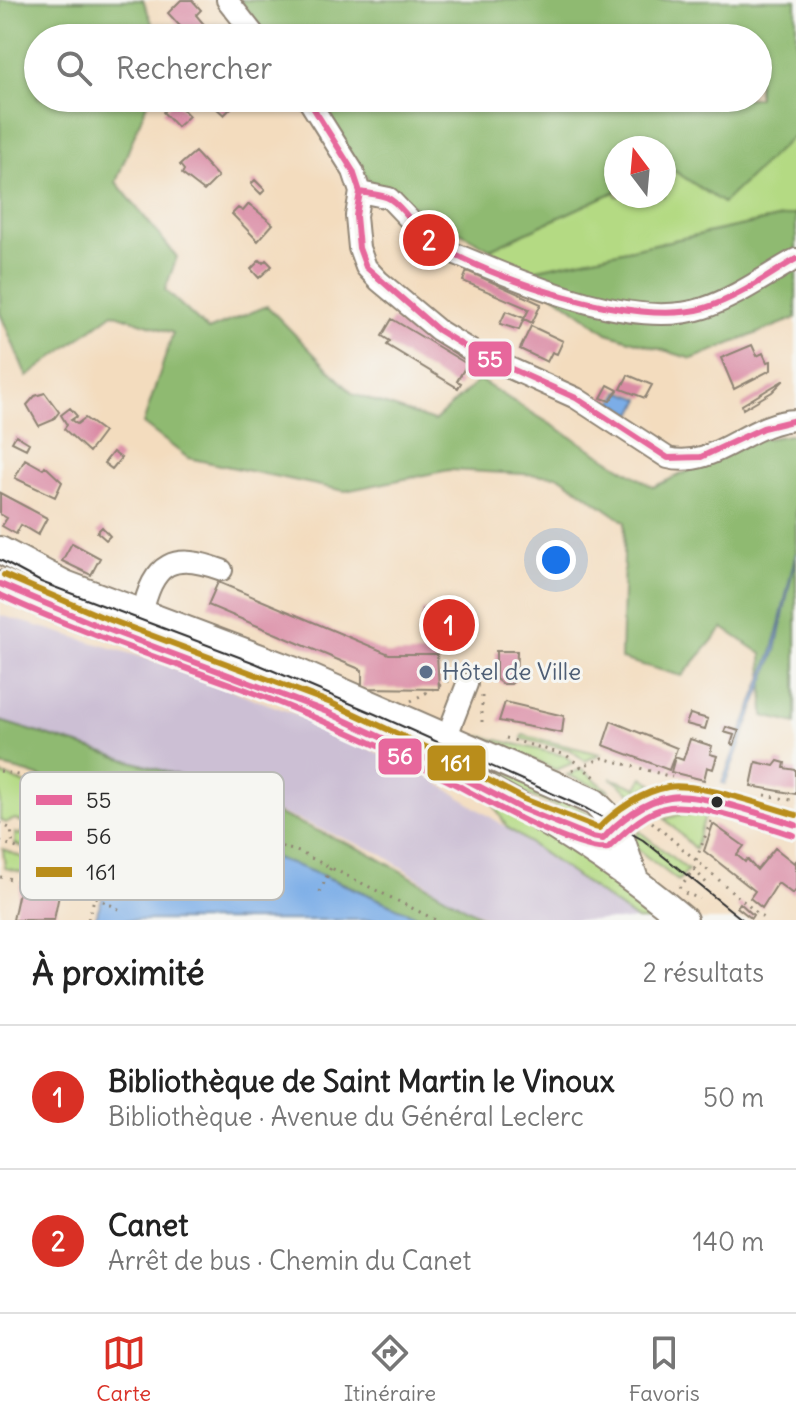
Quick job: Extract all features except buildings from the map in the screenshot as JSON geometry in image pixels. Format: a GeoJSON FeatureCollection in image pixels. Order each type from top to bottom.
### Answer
{"type":"FeatureCollection","features":[{"type":"Feature","properties":{"kind":"main road"},"geometry":{"type":"LineString","coordinates":[[0,550],[65,584],[295,671],[594,802],[620,823],[634,877]]}},
{"type":"Feature","properties":{"kind":"main road"},"geometry":{"type":"LineString","coordinates":[[0,584],[56,610],[264,686],[363,728],[520,808],[634,877],[684,920]]}},
{"type":"Feature","properties":{"kind":"main road"},"geometry":{"type":"LineString","coordinates":[[520,808],[542,812],[588,837],[603,839],[620,823]]}},
{"type":"Feature","properties":{"kind":"main road"},"geometry":{"type":"LineString","coordinates":[[610,864],[620,823]]}},
{"type":"Feature","properties":{"kind":"street"},"geometry":{"type":"LineString","coordinates":[[227,0],[246,24]]}},
{"type":"Feature","properties":{"kind":"street"},"geometry":{"type":"LineString","coordinates":[[316,112],[353,171],[360,192],[356,227],[366,267],[402,303],[472,351],[576,398],[668,458],[685,462],[699,460],[764,424],[796,420]]}},
{"type":"Feature","properties":{"kind":"street"},"geometry":{"type":"LineString","coordinates":[[360,192],[389,198],[429,240],[451,252],[601,308],[663,313],[703,308],[796,259]]}},
{"type":"Feature","properties":{"kind":"street"},"geometry":{"type":"LineString","coordinates":[[142,615],[145,600],[165,565],[177,559],[196,560],[222,570]]}},
{"type":"Feature","properties":{"kind":"street"},"geometry":{"type":"LineString","coordinates":[[464,778],[450,737],[450,728],[467,683]]}},
{"type":"Feature","properties":{"kind":"street"},"geometry":{"type":"LineString","coordinates":[[620,823],[672,796],[734,807],[796,825]]}},
{"type":"Feature","properties":{"kind":"path"},"geometry":{"type":"LineString","coordinates":[[439,685],[467,683],[484,707],[483,732]]}},
{"type":"Feature","properties":{"kind":"path"},"geometry":{"type":"LineString","coordinates":[[409,704],[433,689]]}},
{"type":"Feature","properties":{"kind":"path"},"geometry":{"type":"LineString","coordinates":[[497,736],[566,755],[601,782]]}},
{"type":"Feature","properties":{"kind":"path"},"geometry":{"type":"LineString","coordinates":[[569,771],[603,758]]}},
{"type":"Feature","properties":{"kind":"path"},"geometry":{"type":"LineString","coordinates":[[0,771],[20,776]]}},
{"type":"Feature","properties":{"kind":"path"},"geometry":{"type":"LineString","coordinates":[[700,899],[678,888],[698,861],[714,813]]}},
{"type":"Feature","properties":{"kind":"path"},"geometry":{"type":"LineString","coordinates":[[0,823],[11,829],[13,847]]}},
{"type":"Feature","properties":{"kind":"path"},"geometry":{"type":"LineString","coordinates":[[620,823],[698,861],[765,920]]}},
{"type":"Feature","properties":{"kind":"path"},"geometry":{"type":"LineString","coordinates":[[0,841],[20,850]]}},
{"type":"Feature","properties":{"kind":"path"},"geometry":{"type":"LineString","coordinates":[[284,847],[331,867],[436,920]]}},
{"type":"Feature","properties":{"kind":"path"},"geometry":{"type":"LineString","coordinates":[[320,892],[331,867]]}},
{"type":"Feature","properties":{"kind":"path"},"geometry":{"type":"LineString","coordinates":[[694,869],[710,887]]}},
{"type":"Feature","properties":{"kind":"path"},"geometry":{"type":"LineString","coordinates":[[0,877],[20,879]]}},
{"type":"Feature","properties":{"kind":"path"},"geometry":{"type":"LineString","coordinates":[[88,920],[95,900]]}},
{"type":"Feature","properties":{"kind":"path"},"geometry":{"type":"LineString","coordinates":[[102,900],[120,910]]}},
{"type":"Feature","properties":{"kind":"shaded area"},"geometry":{"type":"Polygon","coordinates":[[[0,615],[149,659],[303,717],[430,778],[557,860],[637,920],[493,920],[456,903],[380,853],[284,814],[284,772],[167,772],[0,721],[0,615]]]}},
{"type":"Feature","properties":{"kind":"green space"},"geometry":{"type":"Polygon","coordinates":[[[0,0],[143,0],[152,24],[24,24],[24,112],[144,112],[116,182],[177,257],[165,290],[208,330],[267,306],[353,394],[434,421],[479,380],[653,487],[757,440],[796,434],[796,724],[764,716],[762,654],[723,628],[682,676],[621,659],[625,522],[559,476],[449,470],[345,491],[188,458],[143,424],[173,333],[113,313],[27,377],[0,313],[0,0]]]}},
{"type":"Feature","properties":{"kind":"green space"},"geometry":{"type":"Polygon","coordinates":[[[240,0],[796,0],[796,133],[723,203],[676,172],[676,136],[604,136],[604,197],[490,249],[369,181],[321,112],[772,112],[772,24],[258,24],[240,0]]]}},
{"type":"Feature","properties":{"kind":"green space"},"geometry":{"type":"Polygon","coordinates":[[[792,132],[796,133],[796,214],[524,272],[490,249],[604,197],[604,208],[676,208],[676,172],[723,203],[792,132]]]}},
{"type":"Feature","properties":{"kind":"green space"},"geometry":{"type":"Polygon","coordinates":[[[796,214],[796,318],[692,359],[607,333],[524,272],[796,214]]]}},
{"type":"Feature","properties":{"kind":"green space"},"geometry":{"type":"Polygon","coordinates":[[[0,721],[167,772],[27,772],[0,766],[0,721]]]}},
{"type":"Feature","properties":{"kind":"green space"},"geometry":{"type":"Polygon","coordinates":[[[523,735],[600,754],[585,761],[571,750],[522,739],[523,735]]]}},
{"type":"Feature","properties":{"kind":"green space"},"geometry":{"type":"Polygon","coordinates":[[[480,736],[566,756],[573,763],[556,770],[480,736]]]}},
{"type":"Feature","properties":{"kind":"green space"},"geometry":{"type":"Polygon","coordinates":[[[461,749],[597,817],[597,824],[466,769],[461,749]]]}},
{"type":"Feature","properties":{"kind":"green space"},"geometry":{"type":"Polygon","coordinates":[[[582,769],[609,791],[609,792],[567,775],[582,769]]]}},
{"type":"Feature","properties":{"kind":"green space"},"geometry":{"type":"Polygon","coordinates":[[[0,774],[20,782],[20,821],[15,819],[6,823],[0,820],[0,774]]]}},
{"type":"Feature","properties":{"kind":"green space"},"geometry":{"type":"Polygon","coordinates":[[[643,777],[653,784],[633,795],[611,778],[637,788],[643,777]]]}},
{"type":"Feature","properties":{"kind":"green space"},"geometry":{"type":"Polygon","coordinates":[[[492,802],[575,849],[661,920],[637,920],[507,827],[492,802]]]}},
{"type":"Feature","properties":{"kind":"green space"},"geometry":{"type":"Polygon","coordinates":[[[678,815],[705,816],[695,849],[665,819],[678,815]]]}},
{"type":"Feature","properties":{"kind":"green space"},"geometry":{"type":"Polygon","coordinates":[[[284,816],[367,852],[487,920],[425,920],[345,884],[284,862],[284,816]]]}},
{"type":"Feature","properties":{"kind":"green space"},"geometry":{"type":"Polygon","coordinates":[[[639,831],[688,870],[678,881],[633,846],[639,831]]]}},
{"type":"Feature","properties":{"kind":"green space"},"geometry":{"type":"Polygon","coordinates":[[[15,833],[20,835],[20,846],[15,844],[15,833]]]}},
{"type":"Feature","properties":{"kind":"green space"},"geometry":{"type":"Polygon","coordinates":[[[3,849],[20,856],[20,872],[5,868],[3,849]]]}},
{"type":"Feature","properties":{"kind":"water"},"geometry":{"type":"Polygon","coordinates":[[[620,391],[641,399],[633,414],[613,402],[620,391]]]}},
{"type":"Feature","properties":{"kind":"water"},"geometry":{"type":"Polygon","coordinates":[[[796,553],[776,650],[725,784],[722,783],[773,650],[796,553]]]}},
{"type":"Feature","properties":{"kind":"water"},"geometry":{"type":"Polygon","coordinates":[[[284,862],[425,920],[94,920],[102,900],[284,900],[284,862]]]}},
{"type":"Feature","properties":{"kind":"tram line"},"geometry":{"type":"LineString","coordinates":[[0,560],[41,582],[255,663],[587,809],[643,840],[743,920]]}},
{"type":"Feature","properties":{"kind":"transit line","name":"55"},"geometry":{"type":"LineString","coordinates":[[316,112],[353,171],[360,192],[356,216],[359,248],[366,267],[438,330],[472,351],[576,398],[668,458],[701,457],[763,428],[796,420]]}},
{"type":"Feature","properties":{"kind":"transit line","name":"55"},"geometry":{"type":"LineString","coordinates":[[360,192],[390,199],[426,237],[458,257],[527,285],[604,306],[676,312],[705,308],[741,293],[796,259]]}},
{"type":"Feature","properties":{"kind":"transit line","name":"161"},"geometry":{"type":"LineString","coordinates":[[4,575],[100,616],[331,703],[430,749],[524,799],[595,827],[599,828],[640,797],[659,789],[680,786],[713,791],[796,815]]}},
{"type":"Feature","properties":{"kind":"transit line","name":"55"},"geometry":{"type":"LineString","coordinates":[[0,584],[96,625],[327,712],[425,758],[520,808],[592,837],[603,839],[633,812],[652,802],[683,796],[715,801],[796,825]]}},
{"type":"Feature","properties":{"kind":"transit line","name":"56"},"geometry":{"type":"LineString","coordinates":[[0,595],[94,635],[330,724],[530,823],[575,842],[608,848],[644,817],[670,807],[697,808],[793,835]]}},
{"type":"Feature","properties":{"kind":"place","name":"Canet"},"geometry":{"type":"Point","coordinates":[429,240]}},
{"type":"Feature","properties":{"kind":"place","name":"Bibliothèque de Saint Martin le Vinoux"},"geometry":{"type":"Point","coordinates":[449,625]}},
{"type":"Feature","properties":{"kind":"place","name":"Hôtel de Ville"},"geometry":{"type":"Point","coordinates":[426,672]}}]}
